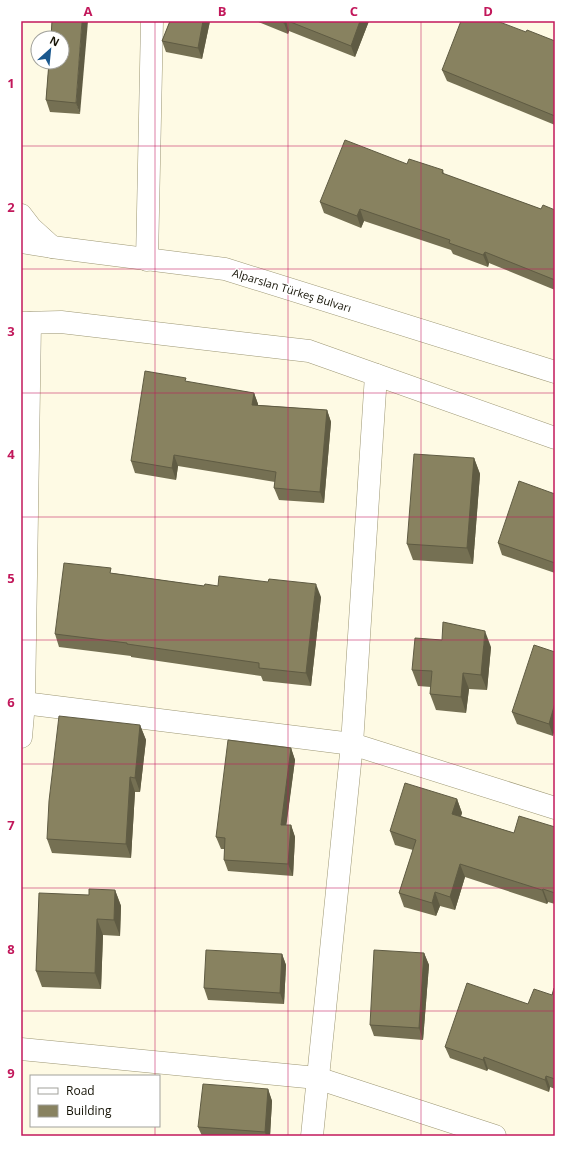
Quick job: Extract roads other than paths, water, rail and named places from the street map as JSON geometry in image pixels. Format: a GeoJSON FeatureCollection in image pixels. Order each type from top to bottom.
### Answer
{"type":"FeatureCollection","features":[{"type":"Feature","properties":{"kind":"street"},"geometry":{"type":"LineString","coordinates":[[147,260],[152,21]]}},
{"type":"Feature","properties":{"kind":"street"},"geometry":{"type":"LineString","coordinates":[[21,215],[31,228],[52,247]]}},
{"type":"Feature","properties":{"kind":"street","name":"Alparslan Türkeş Bulvarı"},"geometry":{"type":"LineString","coordinates":[[21,242],[147,260],[225,269],[555,372]]}},
{"type":"Feature","properties":{"kind":"street"},"geometry":{"type":"LineString","coordinates":[[21,737],[24,703],[25,323],[61,322],[309,351],[555,438]]}},
{"type":"Feature","properties":{"kind":"street"},"geometry":{"type":"LineString","coordinates":[[312,1136],[352,744],[376,375]]}},
{"type":"Feature","properties":{"kind":"street"},"geometry":{"type":"LineString","coordinates":[[24,703],[352,744],[555,808]]}},
{"type":"Feature","properties":{"kind":"street"},"geometry":{"type":"LineString","coordinates":[[21,1049],[317,1078],[495,1136]]}}]}
